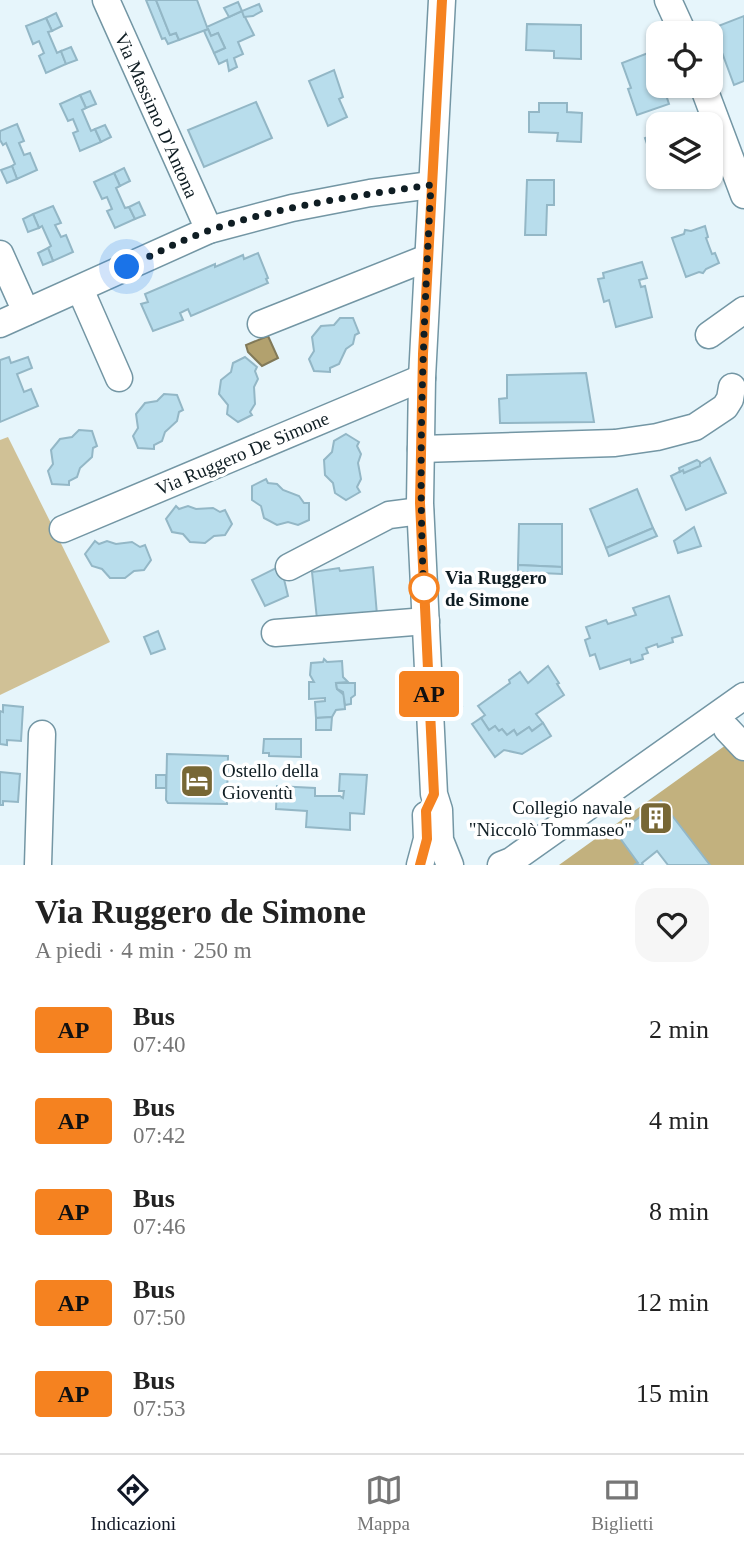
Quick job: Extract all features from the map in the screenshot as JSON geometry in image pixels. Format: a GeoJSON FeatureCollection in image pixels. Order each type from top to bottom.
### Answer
{"type":"FeatureCollection","features":[{"type":"Feature","properties":{"kind":"street","name":"Via Massimo D'Antona"},"geometry":{"type":"LineString","coordinates":[[106,0],[209,230]]}},
{"type":"Feature","properties":{"kind":"street"},"geometry":{"type":"LineString","coordinates":[[429,865],[449,865],[440,840],[439,810],[434,794],[420,511],[422,378],[442,0]]}},
{"type":"Feature","properties":{"kind":"street"},"geometry":{"type":"LineString","coordinates":[[668,0],[678,21]]}},
{"type":"Feature","properties":{"kind":"street"},"geometry":{"type":"LineString","coordinates":[[708,98],[744,195]]}},
{"type":"Feature","properties":{"kind":"street"},"geometry":{"type":"LineString","coordinates":[[0,324],[209,230],[292,208],[431,185]]}},
{"type":"Feature","properties":{"kind":"street"},"geometry":{"type":"LineString","coordinates":[[0,254],[26,312]]}},
{"type":"Feature","properties":{"kind":"street"},"geometry":{"type":"LineString","coordinates":[[261,324],[428,258]]}},
{"type":"Feature","properties":{"kind":"street"},"geometry":{"type":"LineString","coordinates":[[80,289],[118,378]]}},
{"type":"Feature","properties":{"kind":"street"},"geometry":{"type":"LineString","coordinates":[[709,335],[744,310]]}},
{"type":"Feature","properties":{"kind":"street","name":"Via Ruggero De Simone"},"geometry":{"type":"LineString","coordinates":[[63,529],[422,378]]}},
{"type":"Feature","properties":{"kind":"street"},"geometry":{"type":"LineString","coordinates":[[421,449],[615,443],[675,432],[695,406],[738,384]]}},
{"type":"Feature","properties":{"kind":"street"},"geometry":{"type":"LineString","coordinates":[[289,567],[389,515],[420,511]]}},
{"type":"Feature","properties":{"kind":"street"},"geometry":{"type":"LineString","coordinates":[[275,633],[426,621]]}},
{"type":"Feature","properties":{"kind":"street"},"geometry":{"type":"LineString","coordinates":[[501,865],[511,861],[744,696]]}},
{"type":"Feature","properties":{"kind":"street"},"geometry":{"type":"LineString","coordinates":[[531,865],[738,731]]}},
{"type":"Feature","properties":{"kind":"street"},"geometry":{"type":"LineString","coordinates":[[38,865],[43,734]]}},
{"type":"Feature","properties":{"kind":"street"},"geometry":{"type":"LineString","coordinates":[[420,865],[427,839],[426,811],[434,794]]}},
{"type":"Feature","properties":{"kind":"shaded area"},"geometry":{"type":"Polygon","coordinates":[[[268,336],[278,358],[262,366],[248,352],[246,345],[268,336]]]}},
{"type":"Feature","properties":{"kind":"shaded area"},"geometry":{"type":"Polygon","coordinates":[[[8,437],[110,642],[0,695],[0,440],[8,437]]]}},
{"type":"Feature","properties":{"kind":"shaded area"},"geometry":{"type":"Polygon","coordinates":[[[744,732],[744,865],[710,865],[661,801],[618,834],[638,863],[559,865],[744,732]]]}},
{"type":"Feature","properties":{"kind":"building"},"geometry":{"type":"Polygon","coordinates":[[[146,0],[156,0],[170,35],[176,33],[179,40],[168,44],[165,38],[162,39],[146,0]]]}},
{"type":"Feature","properties":{"kind":"building"},"geometry":{"type":"Polygon","coordinates":[[[156,0],[197,0],[207,27],[242,11],[254,35],[238,42],[243,54],[234,58],[237,67],[229,71],[227,60],[219,64],[214,53],[225,48],[218,33],[211,36],[208,29],[179,40],[176,33],[170,35],[156,0]]]}},
{"type":"Feature","properties":{"kind":"building"},"geometry":{"type":"Polygon","coordinates":[[[238,2],[242,11],[229,17],[224,8],[238,2]]]}},
{"type":"Feature","properties":{"kind":"building"},"geometry":{"type":"Polygon","coordinates":[[[259,4],[262,11],[244,17],[242,11],[259,4]]]}},
{"type":"Feature","properties":{"kind":"building"},"geometry":{"type":"Polygon","coordinates":[[[56,13],[62,26],[52,31],[46,18],[56,13]]]}},
{"type":"Feature","properties":{"kind":"building"},"geometry":{"type":"Polygon","coordinates":[[[744,16],[744,81],[734,85],[723,55],[723,24],[744,16]]]}},
{"type":"Feature","properties":{"kind":"building"},"geometry":{"type":"Polygon","coordinates":[[[46,18],[52,31],[48,32],[57,53],[61,51],[66,64],[46,73],[39,56],[44,53],[39,41],[33,44],[26,26],[46,18]]]}},
{"type":"Feature","properties":{"kind":"building"},"geometry":{"type":"Polygon","coordinates":[[[527,24],[581,25],[581,59],[554,58],[554,51],[526,50],[527,24]]]}},
{"type":"Feature","properties":{"kind":"building"},"geometry":{"type":"Polygon","coordinates":[[[208,29],[211,36],[218,33],[225,48],[214,53],[204,31],[208,29]]]}},
{"type":"Feature","properties":{"kind":"building"},"geometry":{"type":"Polygon","coordinates":[[[71,47],[77,60],[66,64],[61,51],[71,47]]]}},
{"type":"Feature","properties":{"kind":"building"},"geometry":{"type":"Polygon","coordinates":[[[646,54],[646,98],[667,98],[669,104],[637,115],[622,63],[646,54]]]}},
{"type":"Feature","properties":{"kind":"building"},"geometry":{"type":"Polygon","coordinates":[[[334,70],[343,97],[339,99],[347,117],[328,126],[309,81],[334,70]]]}},
{"type":"Feature","properties":{"kind":"building"},"geometry":{"type":"Polygon","coordinates":[[[90,91],[96,104],[86,108],[80,95],[90,91]]]}},
{"type":"Feature","properties":{"kind":"building"},"geometry":{"type":"Polygon","coordinates":[[[80,95],[86,108],[82,110],[91,131],[95,129],[101,142],[80,151],[73,133],[78,131],[73,119],[68,121],[60,104],[80,95]]]}},
{"type":"Feature","properties":{"kind":"building"},"geometry":{"type":"Polygon","coordinates":[[[256,102],[272,138],[204,167],[188,130],[256,102]]]}},
{"type":"Feature","properties":{"kind":"building"},"geometry":{"type":"Polygon","coordinates":[[[539,103],[567,103],[567,112],[582,113],[581,142],[557,141],[558,133],[529,132],[529,112],[539,112],[539,103]]]}},
{"type":"Feature","properties":{"kind":"building"},"geometry":{"type":"Polygon","coordinates":[[[17,124],[24,141],[19,143],[24,155],[30,153],[37,170],[17,179],[12,166],[15,164],[6,143],[3,145],[0,140],[0,131],[17,124]]]}},
{"type":"Feature","properties":{"kind":"building"},"geometry":{"type":"Polygon","coordinates":[[[105,125],[111,137],[101,142],[95,129],[105,125]]]}},
{"type":"Feature","properties":{"kind":"building"},"geometry":{"type":"Polygon","coordinates":[[[12,166],[17,179],[7,183],[1,170],[12,166]]]}},
{"type":"Feature","properties":{"kind":"building"},"geometry":{"type":"Polygon","coordinates":[[[124,168],[130,181],[120,186],[114,173],[124,168]]]}},
{"type":"Feature","properties":{"kind":"building"},"geometry":{"type":"Polygon","coordinates":[[[114,173],[120,186],[116,188],[125,208],[129,207],[135,219],[115,228],[107,211],[112,209],[107,197],[102,199],[94,182],[114,173]]]}},
{"type":"Feature","properties":{"kind":"building"},"geometry":{"type":"Polygon","coordinates":[[[527,180],[554,180],[554,205],[547,205],[546,235],[525,235],[527,180]]]}},
{"type":"Feature","properties":{"kind":"building"},"geometry":{"type":"Polygon","coordinates":[[[139,202],[145,215],[135,219],[129,207],[139,202]]]}},
{"type":"Feature","properties":{"kind":"building"},"geometry":{"type":"Polygon","coordinates":[[[53,206],[61,223],[55,225],[61,237],[66,235],[73,252],[53,261],[48,248],[51,246],[33,214],[53,206]]]}},
{"type":"Feature","properties":{"kind":"building"},"geometry":{"type":"Polygon","coordinates":[[[33,214],[39,228],[28,232],[23,219],[33,214]]]}},
{"type":"Feature","properties":{"kind":"building"},"geometry":{"type":"Polygon","coordinates":[[[705,226],[712,254],[715,253],[719,263],[703,273],[686,277],[672,238],[684,234],[685,230],[691,231],[705,226]]]}},
{"type":"Feature","properties":{"kind":"building"},"geometry":{"type":"Polygon","coordinates":[[[48,248],[53,261],[43,265],[38,253],[48,248]]]}},
{"type":"Feature","properties":{"kind":"building"},"geometry":{"type":"Polygon","coordinates":[[[258,253],[268,283],[191,316],[188,309],[180,313],[183,320],[153,331],[141,304],[148,302],[145,294],[215,264],[215,267],[243,255],[244,259],[258,253]]]}},
{"type":"Feature","properties":{"kind":"building"},"geometry":{"type":"Polygon","coordinates":[[[642,262],[647,278],[639,280],[641,287],[645,286],[652,317],[616,327],[609,300],[604,302],[598,279],[604,278],[603,273],[642,262]]]}},
{"type":"Feature","properties":{"kind":"building"},"geometry":{"type":"Polygon","coordinates":[[[340,318],[353,318],[359,333],[355,335],[353,344],[346,349],[339,364],[330,368],[330,372],[314,371],[309,359],[314,351],[312,337],[321,326],[334,325],[340,318]]]}},
{"type":"Feature","properties":{"kind":"building"},"geometry":{"type":"Polygon","coordinates":[[[9,357],[11,363],[28,357],[32,368],[17,374],[24,392],[31,389],[38,406],[0,422],[0,360],[9,357]]]}},
{"type":"Feature","properties":{"kind":"building"},"geometry":{"type":"Polygon","coordinates":[[[245,357],[257,367],[255,371],[258,379],[254,387],[255,404],[250,412],[252,415],[238,422],[227,414],[228,405],[219,394],[221,380],[231,372],[233,363],[245,357]]]}},
{"type":"Feature","properties":{"kind":"building"},"geometry":{"type":"Polygon","coordinates":[[[586,373],[594,422],[500,423],[499,399],[507,398],[507,375],[586,373]]]}},
{"type":"Feature","properties":{"kind":"building"},"geometry":{"type":"Polygon","coordinates":[[[164,394],[177,395],[183,410],[179,412],[177,421],[165,432],[162,441],[154,445],[154,449],[138,448],[133,436],[138,428],[136,414],[145,403],[157,401],[164,394]]]}},
{"type":"Feature","properties":{"kind":"building"},"geometry":{"type":"Polygon","coordinates":[[[79,430],[92,431],[97,446],[93,448],[92,457],[80,468],[77,477],[69,481],[69,485],[52,484],[48,471],[53,464],[51,450],[60,439],[72,437],[79,430]]]}},
{"type":"Feature","properties":{"kind":"building"},"geometry":{"type":"Polygon","coordinates":[[[346,434],[359,442],[357,446],[361,454],[358,463],[361,479],[357,487],[360,492],[346,500],[335,493],[333,483],[325,475],[324,460],[332,452],[334,441],[346,434]]]}},
{"type":"Feature","properties":{"kind":"building"},"geometry":{"type":"Polygon","coordinates":[[[710,458],[726,493],[686,510],[671,476],[683,470],[684,473],[710,458]]]}},
{"type":"Feature","properties":{"kind":"building"},"geometry":{"type":"Polygon","coordinates":[[[697,460],[700,466],[684,473],[683,470],[680,472],[679,468],[697,460]]]}},
{"type":"Feature","properties":{"kind":"building"},"geometry":{"type":"Polygon","coordinates":[[[266,479],[268,483],[277,484],[283,490],[299,496],[304,503],[309,503],[309,520],[298,525],[288,522],[277,525],[264,518],[261,506],[252,500],[252,486],[266,479]]]}},
{"type":"Feature","properties":{"kind":"building"},"geometry":{"type":"Polygon","coordinates":[[[637,489],[653,528],[606,548],[590,509],[637,489]]]}},
{"type":"Feature","properties":{"kind":"building"},"geometry":{"type":"Polygon","coordinates":[[[176,506],[179,509],[188,506],[196,509],[213,508],[220,512],[225,510],[232,524],[225,535],[214,536],[205,543],[190,542],[183,534],[172,532],[166,519],[176,506]]]}},
{"type":"Feature","properties":{"kind":"building"},"geometry":{"type":"Polygon","coordinates":[[[519,524],[562,524],[562,567],[518,565],[519,524]]]}},
{"type":"Feature","properties":{"kind":"building"},"geometry":{"type":"Polygon","coordinates":[[[694,527],[701,546],[678,553],[674,541],[694,527]]]}},
{"type":"Feature","properties":{"kind":"building"},"geometry":{"type":"Polygon","coordinates":[[[653,528],[657,536],[609,556],[606,548],[653,528]]]}},
{"type":"Feature","properties":{"kind":"building"},"geometry":{"type":"Polygon","coordinates":[[[95,541],[99,544],[107,541],[116,544],[132,542],[140,547],[145,545],[151,560],[144,570],[134,571],[125,578],[110,578],[102,569],[92,566],[85,554],[95,541]]]}},
{"type":"Feature","properties":{"kind":"building"},"geometry":{"type":"Polygon","coordinates":[[[518,565],[562,567],[562,574],[518,572],[518,565]]]}},
{"type":"Feature","properties":{"kind":"building"},"geometry":{"type":"Polygon","coordinates":[[[278,567],[288,596],[265,606],[252,580],[278,567]]]}},
{"type":"Feature","properties":{"kind":"building"},"geometry":{"type":"Polygon","coordinates":[[[373,567],[377,615],[317,619],[312,572],[373,567]]]}},
{"type":"Feature","properties":{"kind":"building"},"geometry":{"type":"Polygon","coordinates":[[[669,596],[682,635],[672,638],[673,642],[646,648],[648,653],[642,655],[643,659],[631,663],[630,659],[600,669],[595,654],[590,656],[585,640],[590,638],[586,627],[606,620],[608,624],[636,615],[633,608],[669,596]]]}},
{"type":"Feature","properties":{"kind":"building"},"geometry":{"type":"Polygon","coordinates":[[[158,631],[165,649],[151,654],[144,637],[158,631]]]}},
{"type":"Feature","properties":{"kind":"building"},"geometry":{"type":"Polygon","coordinates":[[[324,659],[327,662],[342,661],[343,677],[348,682],[336,683],[337,689],[344,695],[345,709],[336,710],[332,717],[316,718],[315,702],[325,701],[325,698],[309,699],[309,682],[314,682],[310,675],[311,663],[323,662],[324,659]]]}},
{"type":"Feature","properties":{"kind":"building"},"geometry":{"type":"Polygon","coordinates":[[[548,666],[564,695],[536,714],[543,723],[532,731],[529,727],[517,735],[514,730],[507,735],[495,726],[489,730],[481,718],[485,715],[478,706],[510,683],[509,680],[520,672],[528,683],[548,666]]]}},
{"type":"Feature","properties":{"kind":"building"},"geometry":{"type":"Polygon","coordinates":[[[336,683],[355,683],[355,695],[351,698],[351,704],[345,705],[343,692],[337,689],[336,683]]]}},
{"type":"Feature","properties":{"kind":"building"},"geometry":{"type":"Polygon","coordinates":[[[453,692],[462,706],[451,715],[442,700],[453,692]]]}},
{"type":"Feature","properties":{"kind":"building"},"geometry":{"type":"Polygon","coordinates":[[[3,705],[23,707],[21,741],[7,740],[7,745],[0,744],[0,711],[3,712],[3,705]]]}},
{"type":"Feature","properties":{"kind":"building"},"geometry":{"type":"Polygon","coordinates":[[[332,717],[331,730],[316,730],[316,718],[332,717]]]}},
{"type":"Feature","properties":{"kind":"building"},"geometry":{"type":"Polygon","coordinates":[[[481,718],[489,730],[495,726],[507,735],[514,730],[517,735],[529,727],[532,731],[543,723],[551,736],[522,754],[504,750],[495,757],[472,724],[481,718]]]}},
{"type":"Feature","properties":{"kind":"building"},"geometry":{"type":"Polygon","coordinates":[[[264,739],[301,739],[301,757],[269,756],[269,753],[263,753],[264,739]]]}},
{"type":"Feature","properties":{"kind":"building","name":"Ostello della Gioventù"},"geometry":{"type":"Polygon","coordinates":[[[167,754],[228,756],[227,804],[168,803],[167,754]]]}},
{"type":"Feature","properties":{"kind":"building"},"geometry":{"type":"Polygon","coordinates":[[[0,772],[20,774],[18,802],[3,801],[3,805],[0,805],[0,772]]]}},
{"type":"Feature","properties":{"kind":"building","name":"Ostello della Gioventù"},"geometry":{"type":"Polygon","coordinates":[[[340,774],[367,775],[364,814],[350,813],[350,830],[306,827],[307,811],[276,809],[277,786],[315,788],[315,796],[343,798],[344,791],[339,791],[340,774]]]}},
{"type":"Feature","properties":{"kind":"building"},"geometry":{"type":"Polygon","coordinates":[[[156,775],[166,775],[166,788],[156,788],[156,775]]]}},
{"type":"Feature","properties":{"kind":"building","name":"Collegio navale \"Niccolò Tommaseo\""},"geometry":{"type":"Polygon","coordinates":[[[661,801],[710,865],[668,865],[657,851],[642,863],[643,865],[634,865],[638,863],[617,834],[661,801]]]}},
{"type":"Feature","properties":{"kind":"bus line","name":"AP"},"geometry":{"type":"LineString","coordinates":[[420,865],[427,839],[426,811],[434,794],[420,503],[423,354],[442,0]]}},
{"type":"Feature","properties":{"kind":"place","name":"Via Ruggero de Simone"},"geometry":{"type":"Point","coordinates":[424,588]}},
{"type":"Feature","properties":{"kind":"place","name":"Ostello della Gioventù"},"geometry":{"type":"Point","coordinates":[197,781]}},
{"type":"Feature","properties":{"kind":"place","name":"Collegio navale \"Niccolò Tommaseo\""},"geometry":{"type":"Point","coordinates":[656,818]}},
{"type":"Feature","properties":{"kind":"route"},"geometry":{"type":"LineString","coordinates":[[127,267],[209,230],[292,208],[431,185],[422,378],[420,503],[424,594],[424,588]]}}]}
